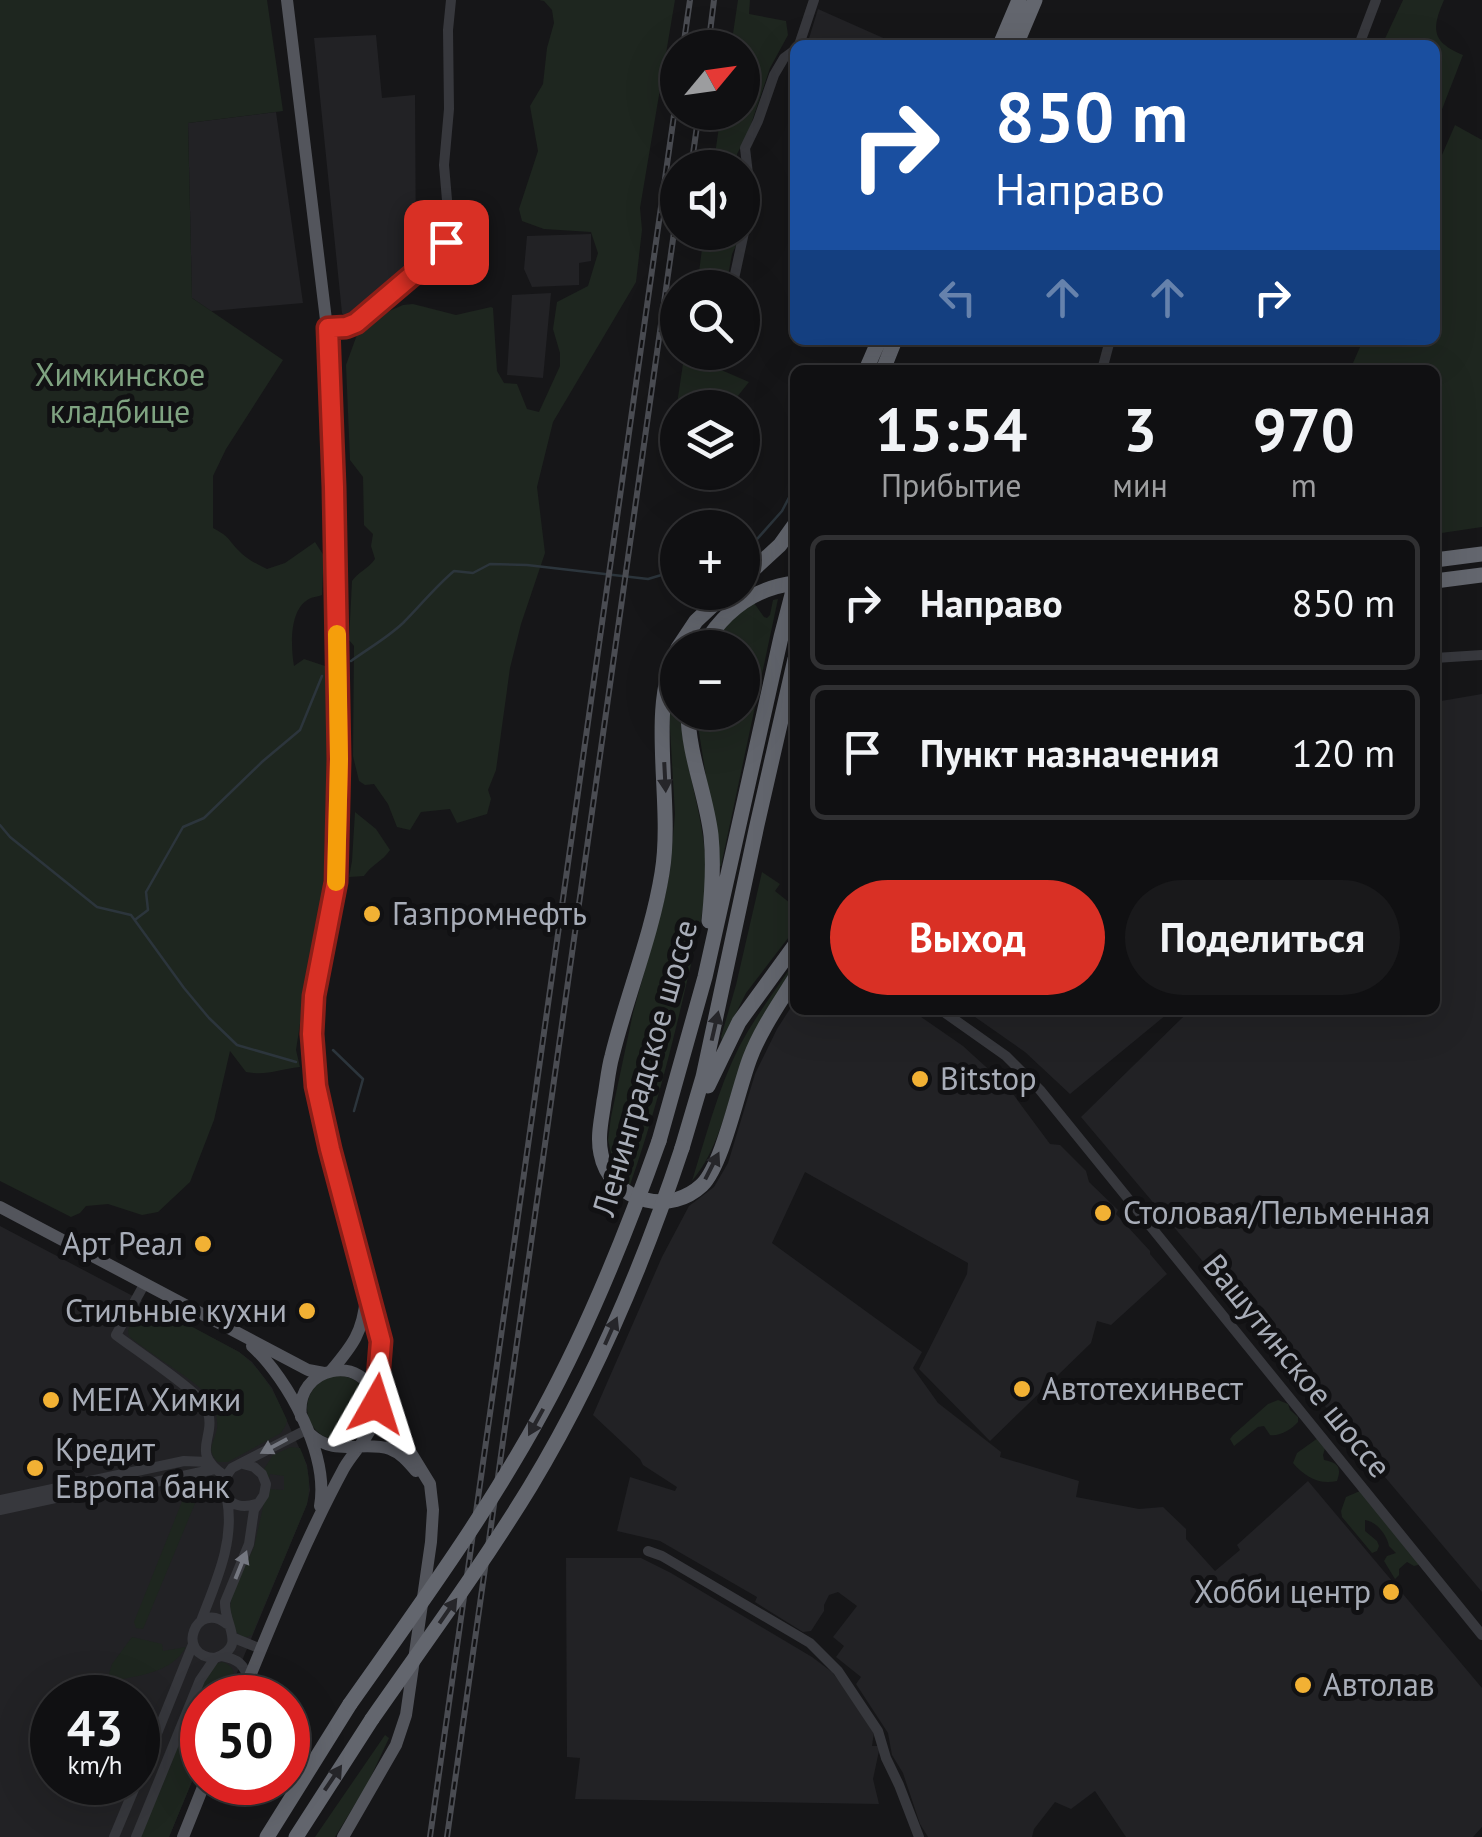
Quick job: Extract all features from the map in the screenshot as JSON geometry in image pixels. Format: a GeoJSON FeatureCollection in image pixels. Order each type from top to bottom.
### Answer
{"type":"FeatureCollection","features":[{"type":"Feature","properties":{"kind":"highway"},"geometry":{"type":"LineString","coordinates":[[1002,40],[1019,0]]}},
{"type":"Feature","properties":{"kind":"highway"},"geometry":{"type":"LineString","coordinates":[[1018,40],[1035,0]]}},
{"type":"Feature","properties":{"kind":"highway"},"geometry":{"type":"LineString","coordinates":[[760,563],[790,531]]}},
{"type":"Feature","properties":{"kind":"highway"},"geometry":{"type":"LineString","coordinates":[[1440,559],[1482,554]]}},
{"type":"Feature","properties":{"kind":"highway"},"geometry":{"type":"LineString","coordinates":[[1440,580],[1482,574]]}},
{"type":"Feature","properties":{"kind":"highway"},"geometry":{"type":"LineString","coordinates":[[712,630],[742,601],[790,584]]}},
{"type":"Feature","properties":{"kind":"highway","name":"Ленинградское шоссе"},"geometry":{"type":"LineString","coordinates":[[267,1837],[350,1704],[462,1544],[543,1411],[614,1262],[659,1141],[705,976],[790,602]]}},
{"type":"Feature","properties":{"kind":"highway"},"geometry":{"type":"LineString","coordinates":[[690,630],[708,610]]}},
{"type":"Feature","properties":{"kind":"highway","name":"Ленинградское шоссе"},"geometry":{"type":"LineString","coordinates":[[296,1837],[372,1719],[482,1562],[563,1428],[598,1360],[658,1224],[691,1121],[790,680]]}},
{"type":"Feature","properties":{"kind":"highway"},"geometry":{"type":"LineString","coordinates":[[663,730],[666,832],[662,872],[611,1058],[599,1140],[605,1167],[623,1189],[649,1201],[668,1201],[686,1196],[708,1178],[717,1162],[752,1054],[790,986]]}},
{"type":"Feature","properties":{"kind":"highway"},"geometry":{"type":"LineString","coordinates":[[690,730],[710,835],[712,886],[694,1011]]}},
{"type":"Feature","properties":{"kind":"highway"},"geometry":{"type":"LineString","coordinates":[[691,1121],[740,1022],[790,951]]}},
{"type":"Feature","properties":{"kind":"main road"},"geometry":{"type":"LineString","coordinates":[[250,1675],[316,1520],[354,1445],[375,1421],[381,1341],[316,1086],[312,1034],[314,996],[336,882],[339,759],[334,487],[328,328],[287,0]]}},
{"type":"Feature","properties":{"kind":"main road"},"geometry":{"type":"LineString","coordinates":[[0,1207],[308,1370],[352,1372],[372,1390],[377,1406],[424,1472],[430,1484],[433,1510],[431,1542],[406,1715],[396,1745],[342,1837]]}},
{"type":"Feature","properties":{"kind":"main road"},"geometry":{"type":"LineString","coordinates":[[366,1290],[354,1345],[304,1391],[300,1404],[303,1424],[322,1444],[390,1449],[401,1456],[422,1480],[433,1510]]}},
{"type":"Feature","properties":{"kind":"main road"},"geometry":{"type":"LineString","coordinates":[[239,1334],[276,1371],[316,1451],[322,1490],[316,1520]]}},
{"type":"Feature","properties":{"kind":"main road"},"geometry":{"type":"LineString","coordinates":[[182,1837],[195,1805]]}},
{"type":"Feature","properties":{"kind":"street"},"geometry":{"type":"LineString","coordinates":[[328,328],[356,323],[436,255],[450,236],[444,165],[452,0]]}},
{"type":"Feature","properties":{"kind":"street"},"geometry":{"type":"LineString","coordinates":[[800,40],[814,0]]}},
{"type":"Feature","properties":{"kind":"street"},"geometry":{"type":"LineString","coordinates":[[1361,40],[1376,0]]}},
{"type":"Feature","properties":{"kind":"street"},"geometry":{"type":"LineString","coordinates":[[736,270],[751,200],[745,148],[774,75],[790,53]]}},
{"type":"Feature","properties":{"kind":"street"},"geometry":{"type":"LineString","coordinates":[[1440,658],[1482,655]]}},
{"type":"Feature","properties":{"kind":"street","name":"Вашутинское шоссе"},"geometry":{"type":"LineString","coordinates":[[948,1015],[996,1048],[1033,1082],[1482,1634]]}},
{"type":"Feature","properties":{"kind":"street"},"geometry":{"type":"LineString","coordinates":[[145,1283],[116,1335],[204,1403],[210,1428],[206,1444],[211,1465]]}},
{"type":"Feature","properties":{"kind":"street"},"geometry":{"type":"LineString","coordinates":[[160,1725],[226,1552],[229,1535],[225,1476],[303,1424]]}},
{"type":"Feature","properties":{"kind":"street"},"geometry":{"type":"LineString","coordinates":[[0,1500],[184,1461],[211,1465],[225,1476]]}},
{"type":"Feature","properties":{"kind":"street"},"geometry":{"type":"LineString","coordinates":[[243,1464],[254,1466],[266,1484],[264,1495],[256,1504],[251,1538],[225,1602],[225,1612],[234,1638],[261,1649]]}},
{"type":"Feature","properties":{"kind":"street"},"geometry":{"type":"LineString","coordinates":[[0,1510],[106,1487],[124,1489],[186,1477],[211,1465]]}},
{"type":"Feature","properties":{"kind":"street"},"geometry":{"type":"LineString","coordinates":[[227,1498],[235,1505],[256,1504]]}},
{"type":"Feature","properties":{"kind":"street"},"geometry":{"type":"LineString","coordinates":[[648,1551],[810,1643],[838,1671],[878,1731],[919,1837]]}},
{"type":"Feature","properties":{"kind":"street"},"geometry":{"type":"LineString","coordinates":[[202,1621],[210,1617],[222,1619],[228,1625]]}},
{"type":"Feature","properties":{"kind":"street"},"geometry":{"type":"LineString","coordinates":[[136,1837],[200,1680],[230,1650],[234,1638]]}},
{"type":"Feature","properties":{"kind":"street"},"geometry":{"type":"LineString","coordinates":[[193,1644],[209,1658],[233,1658],[242,1664],[246,1675]]}},
{"type":"Feature","properties":{"kind":"street"},"geometry":{"type":"LineString","coordinates":[[114,1837],[127,1805]]}},
{"type":"Feature","properties":{"kind":"shaded area"},"geometry":{"type":"Polygon","coordinates":[[[818,9],[888,40],[809,40],[818,9]]]}},
{"type":"Feature","properties":{"kind":"shaded area"},"geometry":{"type":"Polygon","coordinates":[[[376,35],[382,98],[415,95],[416,261],[345,318],[314,38],[376,35]]]}},
{"type":"Feature","properties":{"kind":"shaded area"},"geometry":{"type":"Polygon","coordinates":[[[276,112],[303,303],[211,311],[192,298],[188,123],[276,112]]]}},
{"type":"Feature","properties":{"kind":"shaded area"},"geometry":{"type":"Polygon","coordinates":[[[591,234],[591,261],[579,263],[579,285],[532,287],[524,269],[527,236],[591,234]]]}},
{"type":"Feature","properties":{"kind":"shaded area"},"geometry":{"type":"Polygon","coordinates":[[[551,293],[543,378],[507,375],[512,295],[551,293]]]}},
{"type":"Feature","properties":{"kind":"shaded area"},"geometry":{"type":"Polygon","coordinates":[[[1482,694],[1482,1592],[1081,1117],[1186,1015],[1440,1015],[1440,701],[1482,694]]]}},
{"type":"Feature","properties":{"kind":"shaded area"},"geometry":{"type":"Polygon","coordinates":[[[790,1009],[790,1015],[918,1015],[963,1046],[1007,1086],[1050,1144],[1060,1145],[1086,1171],[1089,1182],[1118,1210],[1116,1214],[1167,1274],[1111,1325],[1097,1321],[1091,1343],[990,1441],[919,1369],[967,1274],[968,1263],[805,1172],[772,1243],[922,1352],[913,1368],[938,1403],[1001,1452],[1000,1457],[1079,1481],[1076,1497],[1139,1509],[1163,1507],[1186,1529],[1186,1539],[1215,1571],[1240,1550],[1237,1545],[1308,1481],[1482,1688],[1482,1827],[1473,1837],[1126,1837],[1095,1791],[1071,1809],[1055,1802],[1032,1837],[928,1837],[892,1755],[888,1733],[856,1684],[861,1677],[836,1657],[844,1646],[833,1637],[857,1606],[838,1592],[829,1595],[811,1631],[803,1632],[755,1602],[757,1597],[660,1541],[617,1531],[630,1477],[675,1491],[677,1487],[643,1465],[593,1415],[662,1257],[689,1206],[714,1187],[728,1163],[755,1074],[790,1009]]]}},
{"type":"Feature","properties":{"kind":"shaded area"},"geometry":{"type":"Polygon","coordinates":[[[972,1015],[1166,1015],[1070,1094],[1025,1052],[972,1015]]]}},
{"type":"Feature","properties":{"kind":"shaded area"},"geometry":{"type":"Polygon","coordinates":[[[0,1226],[252,1362],[272,1388],[307,1465],[307,1504],[236,1675],[180,1675],[182,1805],[169,1837],[0,1837],[0,1226]]]}},
{"type":"Feature","properties":{"kind":"shaded area"},"geometry":{"type":"Polygon","coordinates":[[[566,1558],[641,1558],[832,1672],[874,1732],[872,1746],[880,1746],[873,1779],[879,1804],[575,1799],[580,1758],[567,1757],[566,1558]]]}},
{"type":"Feature","properties":{"kind":"green space","name":"Химкинское кладбище"},"geometry":{"type":"Polygon","coordinates":[[[0,0],[267,0],[283,111],[188,123],[192,298],[283,360],[213,476],[213,528],[267,569],[285,563],[315,542],[326,559],[322,595],[300,607],[292,641],[294,666],[304,659],[325,666],[328,728],[323,903],[315,926],[296,1050],[300,1067],[246,1072],[230,1051],[214,1120],[190,1182],[158,1212],[142,1215],[108,1204],[86,1206],[71,1217],[0,1181],[0,0]]]}},
{"type":"Feature","properties":{"kind":"green space"},"geometry":{"type":"Polygon","coordinates":[[[539,0],[675,0],[670,30],[660,30],[660,89],[640,208],[642,230],[636,282],[553,422],[537,487],[545,553],[510,668],[487,814],[457,823],[450,809],[421,812],[410,830],[397,827],[374,784],[359,781],[353,756],[354,646],[349,640],[352,581],[375,559],[373,534],[364,525],[363,477],[350,460],[346,365],[358,332],[403,305],[456,315],[491,307],[497,371],[504,383],[517,384],[527,409],[539,412],[560,366],[553,329],[557,302],[588,286],[598,253],[591,232],[544,229],[522,221],[519,209],[538,151],[530,106],[543,84],[554,23],[552,10],[539,0]]]}},
{"type":"Feature","properties":{"kind":"green space"},"geometry":{"type":"Polygon","coordinates":[[[738,0],[750,0],[749,14],[786,21],[788,35],[760,98],[760,30],[734,30],[738,0]]]}},
{"type":"Feature","properties":{"kind":"green space"},"geometry":{"type":"Polygon","coordinates":[[[1403,0],[1444,0],[1436,27],[1440,40],[1384,40],[1403,0]]]}},
{"type":"Feature","properties":{"kind":"green space"},"geometry":{"type":"Polygon","coordinates":[[[1440,40],[1463,55],[1440,114],[1440,40]]]}},
{"type":"Feature","properties":{"kind":"green space"},"geometry":{"type":"Polygon","coordinates":[[[1455,125],[1482,140],[1482,527],[1440,533],[1440,365],[1352,365],[1361,345],[1440,345],[1440,160],[1455,125]]]}},
{"type":"Feature","properties":{"kind":"green space"},"geometry":{"type":"Polygon","coordinates":[[[719,130],[749,130],[739,150],[716,150],[719,130]]]}},
{"type":"Feature","properties":{"kind":"green space"},"geometry":{"type":"Polygon","coordinates":[[[702,250],[734,250],[729,270],[699,270],[702,250]]]}},
{"type":"Feature","properties":{"kind":"green space"},"geometry":{"type":"Polygon","coordinates":[[[682,370],[721,370],[749,382],[743,390],[679,390],[682,370]]]}},
{"type":"Feature","properties":{"kind":"green space"},"geometry":{"type":"Polygon","coordinates":[[[778,599],[760,683],[760,630],[723,630],[744,610],[759,610],[767,618],[773,600],[778,599]]]}},
{"type":"Feature","properties":{"kind":"green space"},"geometry":{"type":"Polygon","coordinates":[[[670,730],[683,730],[702,831],[706,884],[676,1029],[630,1185],[614,1166],[608,1140],[633,1013],[664,901],[675,814],[670,730]]]}},
{"type":"Feature","properties":{"kind":"green space"},"geometry":{"type":"Polygon","coordinates":[[[699,730],[750,730],[721,866],[699,730]]]}},
{"type":"Feature","properties":{"kind":"green space"},"geometry":{"type":"Polygon","coordinates":[[[355,812],[376,829],[390,850],[364,876],[349,877],[352,861],[355,812]]]}},
{"type":"Feature","properties":{"kind":"green space"},"geometry":{"type":"Polygon","coordinates":[[[762,872],[780,884],[775,891],[790,903],[790,936],[746,993],[722,1041],[762,872]]]}},
{"type":"Feature","properties":{"kind":"green space"},"geometry":{"type":"Polygon","coordinates":[[[790,968],[788,981],[744,1058],[715,1143],[692,1181],[732,1063],[790,968]]]}},
{"type":"Feature","properties":{"kind":"green space"},"geometry":{"type":"Polygon","coordinates":[[[148,1303],[239,1352],[255,1366],[287,1420],[281,1433],[228,1462],[218,1462],[211,1451],[217,1426],[212,1401],[198,1386],[129,1336],[128,1330],[142,1305],[148,1303]]]}},
{"type":"Feature","properties":{"kind":"green space"},"geometry":{"type":"Polygon","coordinates":[[[339,1376],[362,1385],[371,1408],[362,1431],[339,1440],[316,1431],[307,1408],[316,1385],[339,1376]]]}},
{"type":"Feature","properties":{"kind":"green space"},"geometry":{"type":"Polygon","coordinates":[[[1278,1400],[1288,1404],[1298,1422],[1274,1435],[1264,1426],[1258,1427],[1234,1446],[1230,1439],[1233,1435],[1278,1400]]]}},
{"type":"Feature","properties":{"kind":"green space"},"geometry":{"type":"Polygon","coordinates":[[[1318,1438],[1326,1445],[1324,1460],[1338,1466],[1337,1481],[1313,1479],[1293,1463],[1297,1453],[1318,1438]]]}},
{"type":"Feature","properties":{"kind":"green space"},"geometry":{"type":"Polygon","coordinates":[[[291,1447],[300,1448],[305,1462],[309,1482],[307,1504],[252,1635],[244,1638],[236,1632],[230,1608],[232,1594],[254,1547],[267,1489],[284,1490],[284,1476],[270,1474],[268,1483],[264,1469],[273,1455],[291,1447]]]}},
{"type":"Feature","properties":{"kind":"green space"},"geometry":{"type":"Polygon","coordinates":[[[192,1483],[201,1489],[143,1629],[136,1628],[134,1622],[192,1483]]]}},
{"type":"Feature","properties":{"kind":"green space"},"geometry":{"type":"Polygon","coordinates":[[[1360,1491],[1419,1561],[1414,1566],[1407,1562],[1395,1579],[1384,1561],[1396,1553],[1380,1529],[1365,1520],[1365,1531],[1379,1546],[1372,1553],[1342,1517],[1346,1497],[1360,1491]]]}},
{"type":"Feature","properties":{"kind":"green space"},"geometry":{"type":"Polygon","coordinates":[[[132,1637],[162,1644],[163,1651],[186,1647],[164,1668],[144,1674],[110,1675],[112,1664],[132,1637]]]}},
{"type":"Feature","properties":{"kind":"green space"},"geometry":{"type":"Polygon","coordinates":[[[215,1664],[228,1664],[234,1675],[207,1675],[215,1664]]]}},
{"type":"Feature","properties":{"kind":"green space"},"geometry":{"type":"Polygon","coordinates":[[[385,1735],[389,1738],[368,1783],[335,1837],[315,1837],[385,1735]]]}},
{"type":"Feature","properties":{"kind":"green space"},"geometry":{"type":"Polygon","coordinates":[[[180,1741],[182,1805],[169,1837],[141,1837],[154,1805],[160,1805],[160,1790],[180,1741]]]}},
{"type":"Feature","properties":{"kind":"waterway"},"geometry":{"type":"LineString","coordinates":[[760,536],[790,496]]}},
{"type":"Feature","properties":{"kind":"waterway"},"geometry":{"type":"LineString","coordinates":[[351,661],[397,628],[454,571],[473,573],[490,564],[648,579],[660,575]]}},
{"type":"Feature","properties":{"kind":"waterway"},"geometry":{"type":"LineString","coordinates":[[136,919],[148,910],[146,892],[183,827],[204,818],[300,730],[322,676]]}},
{"type":"Feature","properties":{"kind":"waterway"},"geometry":{"type":"LineString","coordinates":[[0,825],[97,907],[131,915],[184,988],[237,1045],[296,1062]]}},
{"type":"Feature","properties":{"kind":"waterway"},"geometry":{"type":"LineString","coordinates":[[333,1050],[363,1079],[354,1111]]}},
{"type":"Feature","properties":{"kind":"railway"},"geometry":{"type":"LineString","coordinates":[[686,30],[690,0]]}},
{"type":"Feature","properties":{"kind":"railway"},"geometry":{"type":"LineString","coordinates":[[710,30],[714,0]]}},
{"type":"Feature","properties":{"kind":"railway"},"geometry":{"type":"LineString","coordinates":[[430,1837],[672,130]]}},
{"type":"Feature","properties":{"kind":"railway"},"geometry":{"type":"LineString","coordinates":[[694,150],[696,130]]}},
{"type":"Feature","properties":{"kind":"railway"},"geometry":{"type":"LineString","coordinates":[[447,1837],[671,250]]}},
{"type":"Feature","properties":{"kind":"slow traffic"},"geometry":{"type":"LineString","coordinates":[[336,882],[337,634]]}},
{"type":"Feature","properties":{"kind":"place","name":"Газпромнефть"},"geometry":{"type":"Point","coordinates":[372,914]}},
{"type":"Feature","properties":{"kind":"place","name":"Bitstop"},"geometry":{"type":"Point","coordinates":[920,1079]}},
{"type":"Feature","properties":{"kind":"place","name":"Столовая/Пельменная"},"geometry":{"type":"Point","coordinates":[1103,1213]}},
{"type":"Feature","properties":{"kind":"place","name":"Арт Реал"},"geometry":{"type":"Point","coordinates":[203,1244]}},
{"type":"Feature","properties":{"kind":"place","name":"Стильные кухни"},"geometry":{"type":"Point","coordinates":[307,1311]}},
{"type":"Feature","properties":{"kind":"place","name":"Автотехинвест"},"geometry":{"type":"Point","coordinates":[1022,1389]}},
{"type":"Feature","properties":{"kind":"place","name":"МЕГА Химки"},"geometry":{"type":"Point","coordinates":[51,1400]}},
{"type":"Feature","properties":{"kind":"place","name":"Кредит Европа банк"},"geometry":{"type":"Point","coordinates":[35,1468]}},
{"type":"Feature","properties":{"kind":"place","name":"Хобби центр"},"geometry":{"type":"Point","coordinates":[1391,1592]}},
{"type":"Feature","properties":{"kind":"place","name":"Автолав"},"geometry":{"type":"Point","coordinates":[1303,1685]}},
{"type":"Feature","properties":{"kind":"route"},"geometry":{"type":"LineString","coordinates":[[376,1404],[381,1341],[330,1149],[313,1063],[314,996],[336,882],[339,759],[328,328],[356,323],[446,242]]}}]}
